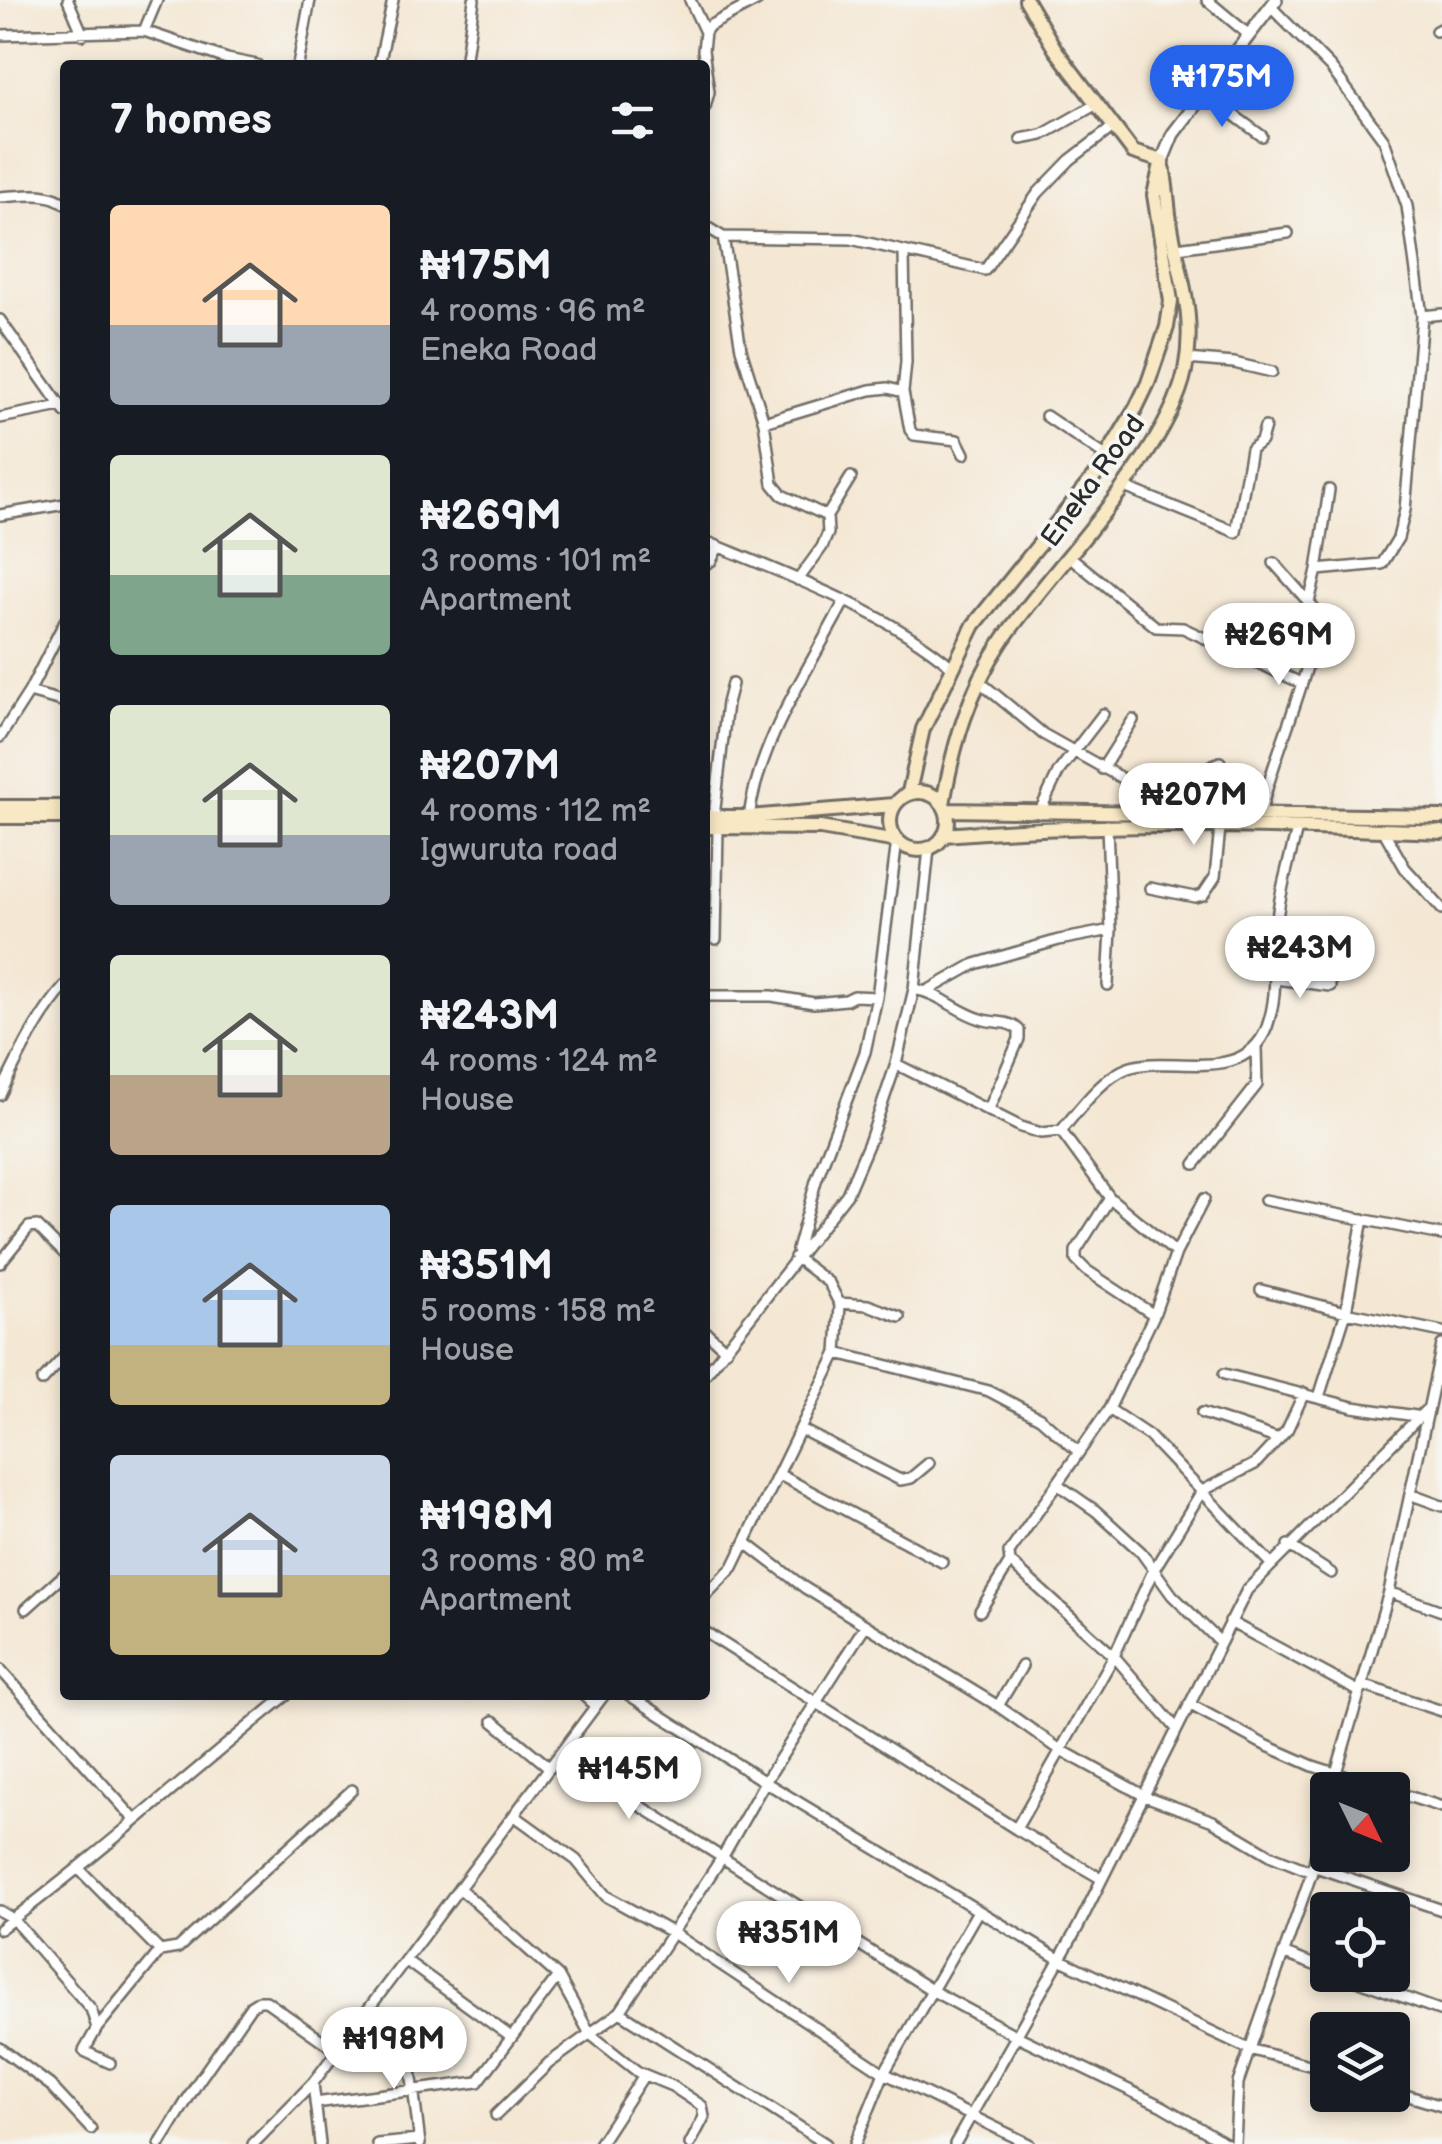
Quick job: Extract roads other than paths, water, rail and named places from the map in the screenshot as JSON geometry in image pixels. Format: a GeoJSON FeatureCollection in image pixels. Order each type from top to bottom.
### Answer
{"type":"FeatureCollection","features":[{"type":"Feature","properties":{"kind":"main road"},"geometry":{"type":"LineString","coordinates":[[1026,0],[1055,49],[1133,152],[1162,162]]}},
{"type":"Feature","properties":{"kind":"main road","name":"Eneka Road"},"geometry":{"type":"LineString","coordinates":[[945,807],[953,748],[1003,639],[1172,423],[1187,359],[1190,317],[1162,162]]}},
{"type":"Feature","properties":{"kind":"main road","name":"Eneka Road"},"geometry":{"type":"LineString","coordinates":[[909,792],[923,729],[974,625],[1107,457],[1136,408],[1167,327],[1171,301],[1154,195],[1162,162]]}},
{"type":"Feature","properties":{"kind":"main road"},"geometry":{"type":"LineString","coordinates":[[909,792],[933,794],[945,807],[948,820],[944,835],[929,850],[820,828],[711,822],[894,804],[909,792]]}},
{"type":"Feature","properties":{"kind":"main road"},"geometry":{"type":"LineString","coordinates":[[894,804],[889,823],[897,841]]}},
{"type":"Feature","properties":{"kind":"main road"},"geometry":{"type":"LineString","coordinates":[[0,807],[60,807]]}},
{"type":"Feature","properties":{"kind":"main road"},"geometry":{"type":"LineString","coordinates":[[945,807],[1039,813],[1442,818]]}},
{"type":"Feature","properties":{"kind":"main road"},"geometry":{"type":"LineString","coordinates":[[0,817],[60,817]]}},
{"type":"Feature","properties":{"kind":"main road"},"geometry":{"type":"LineString","coordinates":[[944,835],[1042,826],[1108,825],[1442,832]]}},
{"type":"Feature","properties":{"kind":"street"},"geometry":{"type":"LineString","coordinates":[[68,0],[83,35]]}},
{"type":"Feature","properties":{"kind":"street"},"geometry":{"type":"LineString","coordinates":[[144,31],[157,0]]}},
{"type":"Feature","properties":{"kind":"street"},"geometry":{"type":"LineString","coordinates":[[299,60],[310,0]]}},
{"type":"Feature","properties":{"kind":"street"},"geometry":{"type":"LineString","coordinates":[[380,60],[393,0]]}},
{"type":"Feature","properties":{"kind":"street"},"geometry":{"type":"LineString","coordinates":[[466,60],[474,0]]}},
{"type":"Feature","properties":{"kind":"street"},"geometry":{"type":"LineString","coordinates":[[690,0],[706,32]]}},
{"type":"Feature","properties":{"kind":"street"},"geometry":{"type":"LineString","coordinates":[[704,60],[709,26],[758,0]]}},
{"type":"Feature","properties":{"kind":"street"},"geometry":{"type":"LineString","coordinates":[[1207,0],[1250,35]]}},
{"type":"Feature","properties":{"kind":"street"},"geometry":{"type":"LineString","coordinates":[[1162,162],[1173,134],[1274,3],[1384,140],[1407,206],[1422,316],[1405,510],[1398,538],[1382,564],[1317,570]]}},
{"type":"Feature","properties":{"kind":"street"},"geometry":{"type":"LineString","coordinates":[[0,36],[144,31],[232,60]]}},
{"type":"Feature","properties":{"kind":"street"},"geometry":{"type":"LineString","coordinates":[[1204,93],[1262,136]]}},
{"type":"Feature","properties":{"kind":"street"},"geometry":{"type":"LineString","coordinates":[[1021,139],[1042,135],[1096,105]]}},
{"type":"Feature","properties":{"kind":"street"},"geometry":{"type":"LineString","coordinates":[[710,229],[723,237],[850,239],[986,270],[1038,193],[1070,160],[1113,127]]}},
{"type":"Feature","properties":{"kind":"street"},"geometry":{"type":"LineString","coordinates":[[0,197],[42,195],[60,200]]}},
{"type":"Feature","properties":{"kind":"street"},"geometry":{"type":"LineString","coordinates":[[1177,248],[1288,233]]}},
{"type":"Feature","properties":{"kind":"street"},"geometry":{"type":"LineString","coordinates":[[723,237],[740,349],[764,422],[773,484],[782,495],[827,516]]}},
{"type":"Feature","properties":{"kind":"street"},"geometry":{"type":"LineString","coordinates":[[904,253],[906,362],[902,392],[910,430],[914,435],[957,440],[964,454]]}},
{"type":"Feature","properties":{"kind":"street"},"geometry":{"type":"LineString","coordinates":[[1422,316],[1442,314]]}},
{"type":"Feature","properties":{"kind":"street"},"geometry":{"type":"LineString","coordinates":[[0,320],[60,405]]}},
{"type":"Feature","properties":{"kind":"street"},"geometry":{"type":"LineString","coordinates":[[1187,359],[1272,372]]}},
{"type":"Feature","properties":{"kind":"street"},"geometry":{"type":"LineString","coordinates":[[764,422],[870,390],[888,388],[902,392]]}},
{"type":"Feature","properties":{"kind":"street"},"geometry":{"type":"LineString","coordinates":[[0,418],[60,409]]}},
{"type":"Feature","properties":{"kind":"street"},"geometry":{"type":"LineString","coordinates":[[1046,416],[1107,457]]}},
{"type":"Feature","properties":{"kind":"street"},"geometry":{"type":"LineString","coordinates":[[1122,486],[1236,532],[1251,449],[1261,441],[1265,427]]}},
{"type":"Feature","properties":{"kind":"street"},"geometry":{"type":"LineString","coordinates":[[798,580],[828,533],[827,516],[850,477]]}},
{"type":"Feature","properties":{"kind":"street"},"geometry":{"type":"LineString","coordinates":[[1308,602],[1329,490]]}},
{"type":"Feature","properties":{"kind":"street"},"geometry":{"type":"LineString","coordinates":[[0,515],[60,505]]}},
{"type":"Feature","properties":{"kind":"street"},"geometry":{"type":"LineString","coordinates":[[710,544],[844,602],[934,652],[952,667]]}},
{"type":"Feature","properties":{"kind":"street"},"geometry":{"type":"LineString","coordinates":[[710,562],[718,547]]}},
{"type":"Feature","properties":{"kind":"street"},"geometry":{"type":"LineString","coordinates":[[1068,555],[1156,627],[1183,628],[1301,683]]}},
{"type":"Feature","properties":{"kind":"street"},"geometry":{"type":"LineString","coordinates":[[1261,813],[1318,618],[1274,563]]}},
{"type":"Feature","properties":{"kind":"street"},"geometry":{"type":"LineString","coordinates":[[749,817],[752,788],[768,749],[844,602]]}},
{"type":"Feature","properties":{"kind":"street"},"geometry":{"type":"LineString","coordinates":[[0,737],[29,692],[60,631]]}},
{"type":"Feature","properties":{"kind":"street"},"geometry":{"type":"LineString","coordinates":[[980,682],[1072,754],[1128,784],[1127,814]]}},
{"type":"Feature","properties":{"kind":"street"},"geometry":{"type":"LineString","coordinates":[[716,939],[711,822],[726,702],[732,684]]}},
{"type":"Feature","properties":{"kind":"street"},"geometry":{"type":"LineString","coordinates":[[29,692],[60,701]]}},
{"type":"Feature","properties":{"kind":"street"},"geometry":{"type":"LineString","coordinates":[[1039,813],[1059,771],[1104,714]]}},
{"type":"Feature","properties":{"kind":"street"},"geometry":{"type":"LineString","coordinates":[[1102,769],[1133,720]]}},
{"type":"Feature","properties":{"kind":"street"},"geometry":{"type":"LineString","coordinates":[[1169,815],[1193,778],[1220,762]]}},
{"type":"Feature","properties":{"kind":"street"},"geometry":{"type":"LineString","coordinates":[[1108,825],[1108,984]]}},
{"type":"Feature","properties":{"kind":"street"},"geometry":{"type":"LineString","coordinates":[[1150,888],[1195,897],[1203,895],[1214,878],[1220,828]]}},
{"type":"Feature","properties":{"kind":"street"},"geometry":{"type":"LineString","coordinates":[[896,1064],[1041,1133],[1061,1131],[1093,1094],[1126,1068],[1225,1062],[1256,1046],[1266,1030],[1276,979],[1276,931],[1297,829]]}},
{"type":"Feature","properties":{"kind":"street"},"geometry":{"type":"LineString","coordinates":[[1384,830],[1405,868],[1442,909]]}},
{"type":"Feature","properties":{"kind":"street"},"geometry":{"type":"LineString","coordinates":[[794,1257],[816,1180],[865,1052],[877,997],[897,841]]}},
{"type":"Feature","properties":{"kind":"street"},"geometry":{"type":"LineString","coordinates":[[710,1369],[846,1194],[896,1064],[914,988],[929,850]]}},
{"type":"Feature","properties":{"kind":"street"},"geometry":{"type":"LineString","coordinates":[[928,991],[975,964],[1058,940],[1111,930]]}},
{"type":"Feature","properties":{"kind":"street"},"geometry":{"type":"LineString","coordinates":[[1276,979],[1330,986]]}},
{"type":"Feature","properties":{"kind":"street"},"geometry":{"type":"LineString","coordinates":[[914,988],[928,991],[981,1020],[1014,1025],[1019,1030],[1019,1039],[988,1111]]}},
{"type":"Feature","properties":{"kind":"street"},"geometry":{"type":"LineString","coordinates":[[0,1095],[29,1036],[60,992]]}},
{"type":"Feature","properties":{"kind":"street"},"geometry":{"type":"LineString","coordinates":[[710,996],[772,996],[814,1003],[854,996],[877,997]]}},
{"type":"Feature","properties":{"kind":"street"},"geometry":{"type":"LineString","coordinates":[[1195,1164],[1257,1086],[1256,1046]]}},
{"type":"Feature","properties":{"kind":"street"},"geometry":{"type":"LineString","coordinates":[[1061,1131],[1110,1198],[1176,1254]]}},
{"type":"Feature","properties":{"kind":"street"},"geometry":{"type":"LineString","coordinates":[[1110,1198],[1076,1250],[1076,1260],[1154,1314]]}},
{"type":"Feature","properties":{"kind":"street"},"geometry":{"type":"LineString","coordinates":[[980,1611],[1010,1562],[1009,1553],[1108,1409],[1204,1199]]}},
{"type":"Feature","properties":{"kind":"street"},"geometry":{"type":"LineString","coordinates":[[1265,1200],[1442,1235]]}},
{"type":"Feature","properties":{"kind":"street"},"geometry":{"type":"LineString","coordinates":[[1319,1397],[1346,1312],[1364,1218]]}},
{"type":"Feature","properties":{"kind":"street"},"geometry":{"type":"LineString","coordinates":[[0,1263],[30,1227],[37,1226],[60,1249]]}},
{"type":"Feature","properties":{"kind":"street"},"geometry":{"type":"LineString","coordinates":[[710,1591],[733,1567],[746,1543],[837,1353],[840,1303],[829,1283],[794,1257]]}},
{"type":"Feature","properties":{"kind":"street"},"geometry":{"type":"LineString","coordinates":[[1261,1290],[1442,1332]]}},
{"type":"Feature","properties":{"kind":"street"},"geometry":{"type":"LineString","coordinates":[[840,1303],[868,1305],[900,1317]]}},
{"type":"Feature","properties":{"kind":"street"},"geometry":{"type":"LineString","coordinates":[[710,1336],[726,1350]]}},
{"type":"Feature","properties":{"kind":"street"},"geometry":{"type":"LineString","coordinates":[[1337,1772],[1389,1592],[1442,1346]]}},
{"type":"Feature","properties":{"kind":"street"},"geometry":{"type":"LineString","coordinates":[[837,1353],[989,1391],[1040,1418],[1079,1452]]}},
{"type":"Feature","properties":{"kind":"street"},"geometry":{"type":"LineString","coordinates":[[42,1381],[60,1361]]}},
{"type":"Feature","properties":{"kind":"street"},"geometry":{"type":"LineString","coordinates":[[1224,1374],[1353,1407],[1416,1416]]}},
{"type":"Feature","properties":{"kind":"street"},"geometry":{"type":"LineString","coordinates":[[1016,1829],[1114,1656],[1153,1571],[1202,1491],[1256,1464],[1280,1439],[1304,1393]]}},
{"type":"Feature","properties":{"kind":"street"},"geometry":{"type":"LineString","coordinates":[[956,2144],[1102,1879],[1247,1590],[1270,1562],[1392,1447],[1427,1405],[1442,1406]]}},
{"type":"Feature","properties":{"kind":"street"},"geometry":{"type":"LineString","coordinates":[[1108,1409],[1149,1436],[1270,1562]]}},
{"type":"Feature","properties":{"kind":"street"},"geometry":{"type":"LineString","coordinates":[[1202,1413],[1280,1439]]}},
{"type":"Feature","properties":{"kind":"street"},"geometry":{"type":"LineString","coordinates":[[802,1430],[900,1480],[911,1478],[930,1463]]}},
{"type":"Feature","properties":{"kind":"street"},"geometry":{"type":"LineString","coordinates":[[780,1475],[942,1562]]}},
{"type":"Feature","properties":{"kind":"street"},"geometry":{"type":"LineString","coordinates":[[1056,1484],[1140,1552],[1172,1595],[1220,1642]]}},
{"type":"Feature","properties":{"kind":"street"},"geometry":{"type":"LineString","coordinates":[[1412,1494],[1442,1506]]}},
{"type":"Feature","properties":{"kind":"street"},"geometry":{"type":"LineString","coordinates":[[746,1543],[805,1588],[998,1706],[1059,1749],[1145,1796],[1213,1821],[1272,1856],[1310,1868]]}},
{"type":"Feature","properties":{"kind":"street"},"geometry":{"type":"LineString","coordinates":[[1288,1545],[1331,1573]]}},
{"type":"Feature","properties":{"kind":"street"},"geometry":{"type":"LineString","coordinates":[[1010,1562],[1114,1656],[1176,1728]]}},
{"type":"Feature","properties":{"kind":"street"},"geometry":{"type":"LineString","coordinates":[[26,1609],[60,1578]]}},
{"type":"Feature","properties":{"kind":"street"},"geometry":{"type":"LineString","coordinates":[[1389,1592],[1442,1611]]}},
{"type":"Feature","properties":{"kind":"street"},"geometry":{"type":"LineString","coordinates":[[1230,1622],[1361,1689],[1442,1711]]}},
{"type":"Feature","properties":{"kind":"street"},"geometry":{"type":"LineString","coordinates":[[496,2115],[550,2064],[620,2012],[865,1626]]}},
{"type":"Feature","properties":{"kind":"street"},"geometry":{"type":"LineString","coordinates":[[710,1635],[1102,1879]]}},
{"type":"Feature","properties":{"kind":"street"},"geometry":{"type":"LineString","coordinates":[[998,1706],[1022,1666]]}},
{"type":"Feature","properties":{"kind":"street"},"geometry":{"type":"LineString","coordinates":[[0,1669],[135,1820]]}},
{"type":"Feature","properties":{"kind":"street"},"geometry":{"type":"LineString","coordinates":[[0,1929],[80,1870],[281,1700]]}},
{"type":"Feature","properties":{"kind":"street"},"geometry":{"type":"LineString","coordinates":[[589,1700],[594,1706]]}},
{"type":"Feature","properties":{"kind":"street"},"geometry":{"type":"LineString","coordinates":[[253,2144],[313,2083],[599,1700]]}},
{"type":"Feature","properties":{"kind":"street"},"geometry":{"type":"LineString","coordinates":[[637,1700],[764,1782],[1059,1958],[1249,2049],[1310,2065]]}},
{"type":"Feature","properties":{"kind":"street"},"geometry":{"type":"LineString","coordinates":[[1189,1704],[1262,1744],[1329,1772]]}},
{"type":"Feature","properties":{"kind":"street"},"geometry":{"type":"LineString","coordinates":[[492,1721],[550,1768]]}},
{"type":"Feature","properties":{"kind":"street"},"geometry":{"type":"LineString","coordinates":[[568,1743],[612,1775],[628,1798],[933,1992],[1162,2106],[1227,2144]]}},
{"type":"Feature","properties":{"kind":"street"},"geometry":{"type":"LineString","coordinates":[[110,2063],[84,2051],[97,2028],[160,1951],[178,1948],[352,1790]]}},
{"type":"Feature","properties":{"kind":"street"},"geometry":{"type":"LineString","coordinates":[[1410,1796],[1442,1807]]}},
{"type":"Feature","properties":{"kind":"street"},"geometry":{"type":"LineString","coordinates":[[515,1816],[576,1860],[606,1896],[673,1933],[884,2073],[1030,2144]]}},
{"type":"Feature","properties":{"kind":"street"},"geometry":{"type":"LineString","coordinates":[[80,1870],[160,1951]]}},
{"type":"Feature","properties":{"kind":"street"},"geometry":{"type":"LineString","coordinates":[[1235,2144],[1235,2102],[1249,2049],[1311,1872]]}},
{"type":"Feature","properties":{"kind":"street"},"geometry":{"type":"LineString","coordinates":[[1322,1872],[1442,1910]]}},
{"type":"Feature","properties":{"kind":"street"},"geometry":{"type":"LineString","coordinates":[[460,1888],[558,1976],[590,2034],[644,2075],[672,2086],[702,2106],[704,2117],[690,2144]]}},
{"type":"Feature","properties":{"kind":"street"},"geometry":{"type":"LineString","coordinates":[[0,1911],[14,1919],[91,2009],[97,2028]]}},
{"type":"Feature","properties":{"kind":"street"},"geometry":{"type":"LineString","coordinates":[[855,2144],[884,2073],[978,1912]]}},
{"type":"Feature","properties":{"kind":"street"},"geometry":{"type":"LineString","coordinates":[[1285,1954],[1310,1963]]}},
{"type":"Feature","properties":{"kind":"street"},"geometry":{"type":"LineString","coordinates":[[404,1960],[511,2037]]}},
{"type":"Feature","properties":{"kind":"street"},"geometry":{"type":"LineString","coordinates":[[315,2103],[478,2082],[558,1976]]}},
{"type":"Feature","properties":{"kind":"street"},"geometry":{"type":"LineString","coordinates":[[1389,1992],[1442,2011]]}},
{"type":"Feature","properties":{"kind":"street"},"geometry":{"type":"LineString","coordinates":[[160,2144],[198,2082],[258,2001],[266,2001],[337,2051]]}},
{"type":"Feature","properties":{"kind":"street"},"geometry":{"type":"LineString","coordinates":[[620,2012],[826,2144]]}},
{"type":"Feature","properties":{"kind":"street"},"geometry":{"type":"LineString","coordinates":[[378,2144],[420,2142],[407,2037]]}},
{"type":"Feature","properties":{"kind":"street"},"geometry":{"type":"LineString","coordinates":[[0,2048],[50,2085],[92,2130]]}},
{"type":"Feature","properties":{"kind":"street"},"geometry":{"type":"LineString","coordinates":[[599,2144],[644,2075]]}},
{"type":"Feature","properties":{"kind":"street"},"geometry":{"type":"LineString","coordinates":[[313,2083],[320,2144]]}},
{"type":"Feature","properties":{"kind":"street"},"geometry":{"type":"LineString","coordinates":[[1410,2096],[1442,2106]]}}]}
